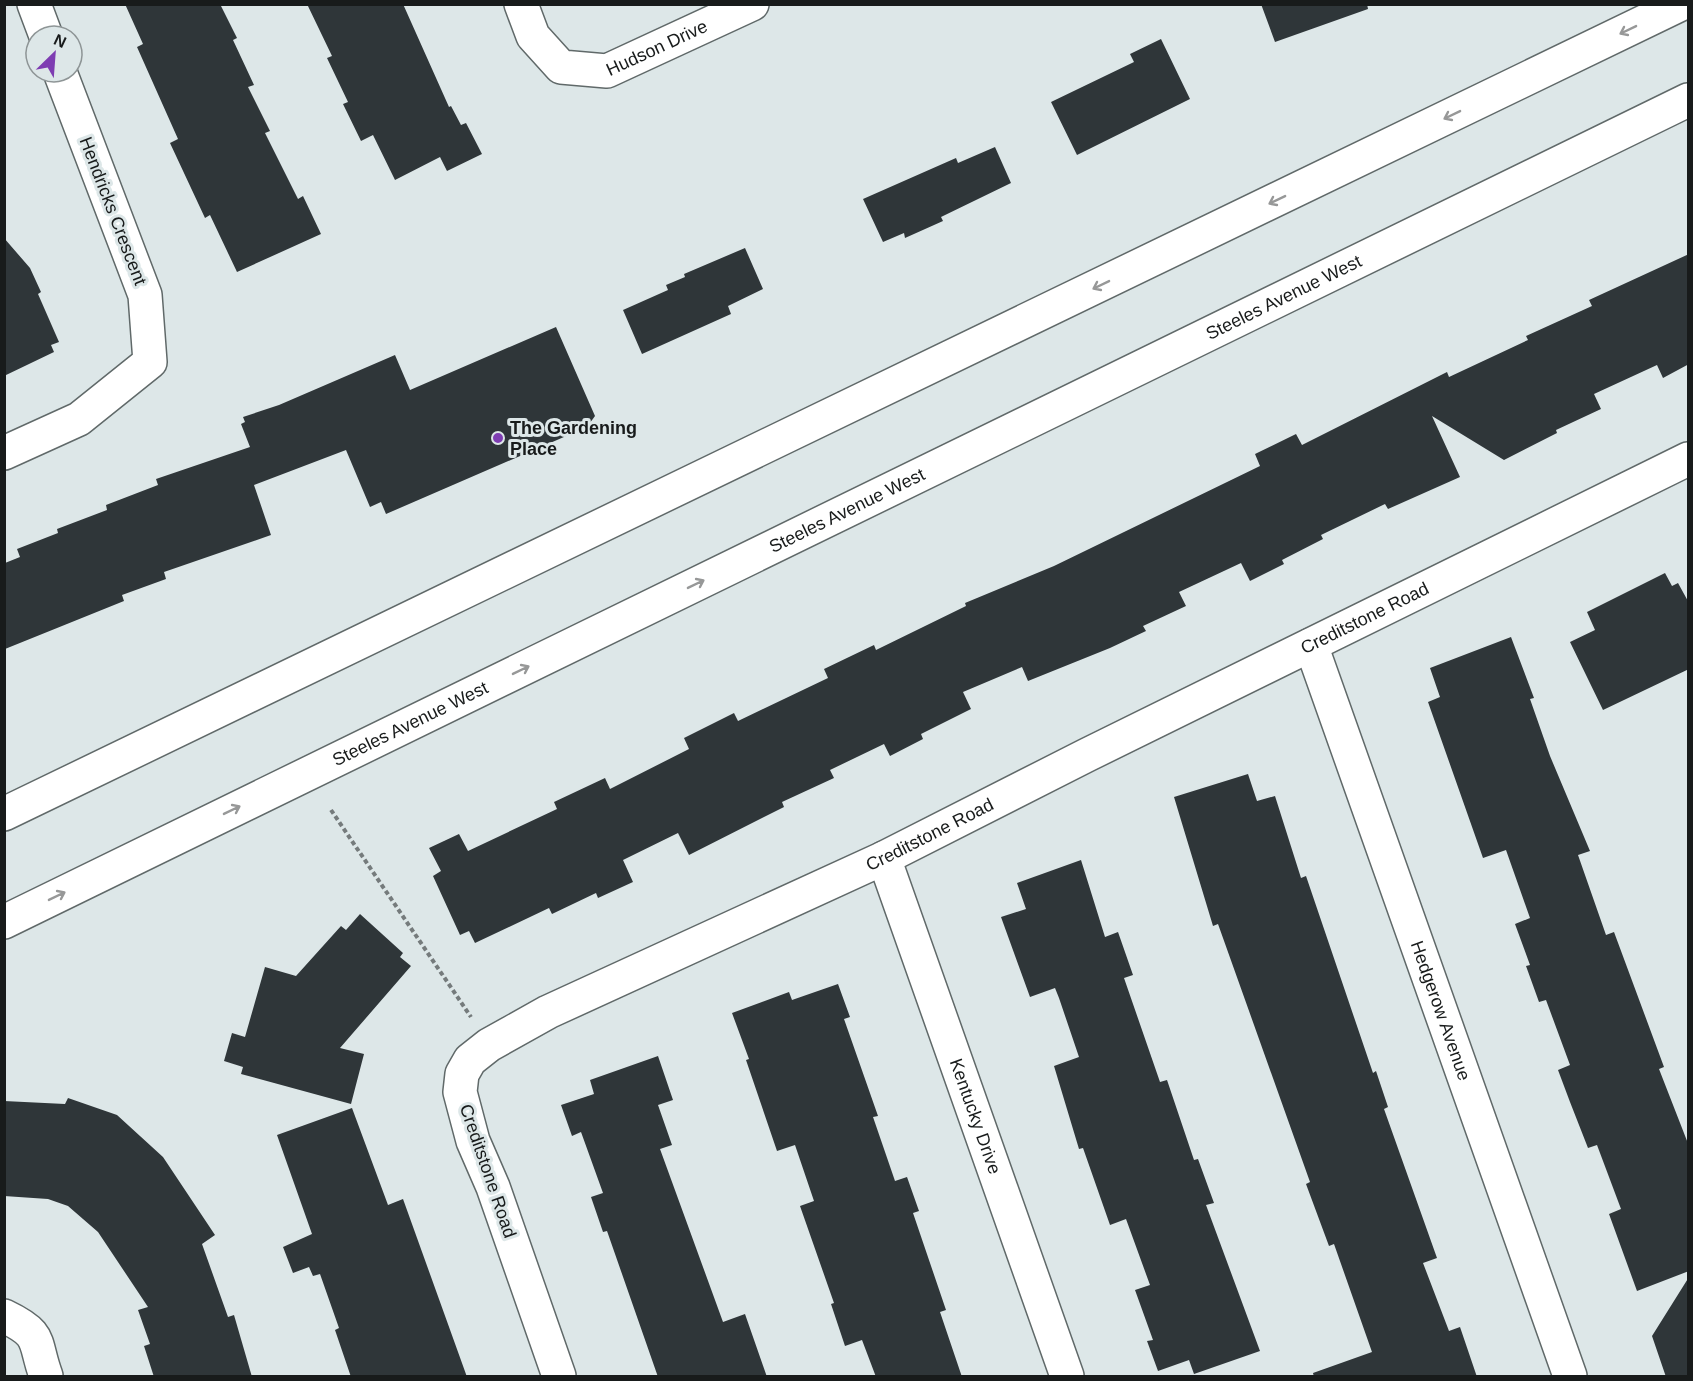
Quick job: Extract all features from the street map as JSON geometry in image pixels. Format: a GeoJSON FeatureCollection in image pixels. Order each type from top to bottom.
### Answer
{"type":"FeatureCollection","features":[{"type":"Feature","properties":{"kind":"street"},"geometry":{"type":"LineString","coordinates":[[34,4],[42,24]]}},
{"type":"Feature","properties":{"kind":"street","name":"Hudson Drive"},"geometry":{"type":"LineString","coordinates":[[521,4],[533,36],[561,67],[607,72],[752,4]]}},
{"type":"Feature","properties":{"kind":"street"},"geometry":{"type":"LineString","coordinates":[[4,814],[1681,4]]}},
{"type":"Feature","properties":{"kind":"street","name":"Hendricks Crescent"},"geometry":{"type":"LineString","coordinates":[[4,453],[79,419],[150,362],[145,295],[65,84]]}},
{"type":"Feature","properties":{"kind":"street","name":"Steeles Avenue West"},"geometry":{"type":"LineString","coordinates":[[4,922],[1689,100]]}},
{"type":"Feature","properties":{"kind":"street","name":"Creditstone Road"},"geometry":{"type":"LineString","coordinates":[[559,1377],[493,1187],[473,1141],[460,1092],[462,1074],[470,1060],[489,1045],[548,1012],[884,858],[1689,459]]}},
{"type":"Feature","properties":{"kind":"street","name":"Hedgerow Avenue"},"geometry":{"type":"LineString","coordinates":[[1311,645],[1570,1377]]}},
{"type":"Feature","properties":{"kind":"street","name":"Kentucky Drive"},"geometry":{"type":"LineString","coordinates":[[884,858],[1067,1377]]}},
{"type":"Feature","properties":{"kind":"street"},"geometry":{"type":"LineString","coordinates":[[4,1316],[19,1323],[36,1338],[46,1377]]}},
{"type":"Feature","properties":{"kind":"path"},"geometry":{"type":"LineString","coordinates":[[332,810],[489,1045]]}},
{"type":"Feature","properties":{"kind":"building"},"geometry":{"type":"Polygon","coordinates":[[[125,4],[220,4],[237,38],[233,40],[254,85],[248,87],[270,131],[265,133],[298,199],[303,196],[321,234],[237,272],[210,215],[205,218],[170,143],[178,139],[137,47],[143,44],[125,4]]]}},
{"type":"Feature","properties":{"kind":"building"},"geometry":{"type":"Polygon","coordinates":[[[307,4],[403,4],[449,107],[451,106],[461,125],[466,123],[482,154],[447,171],[440,157],[395,180],[373,135],[361,141],[343,104],[348,102],[327,58],[332,56],[307,4]]]}},
{"type":"Feature","properties":{"kind":"building"},"geometry":{"type":"Polygon","coordinates":[[[1261,4],[1367,4],[1368,9],[1275,42],[1261,4]]]}},
{"type":"Feature","properties":{"kind":"building"},"geometry":{"type":"Polygon","coordinates":[[[1161,39],[1190,99],[1077,155],[1051,102],[1134,62],[1130,54],[1161,39]]]}},
{"type":"Feature","properties":{"kind":"building"},"geometry":{"type":"Polygon","coordinates":[[[995,147],[1011,183],[941,217],[943,221],[905,238],[904,233],[883,242],[863,199],[956,158],[958,163],[995,147]]]}},
{"type":"Feature","properties":{"kind":"building"},"geometry":{"type":"Polygon","coordinates":[[[4,238],[30,268],[41,292],[38,294],[59,342],[51,345],[54,352],[4,376],[4,238]]]}},
{"type":"Feature","properties":{"kind":"building"},"geometry":{"type":"Polygon","coordinates":[[[745,248],[763,289],[728,306],[731,314],[642,354],[623,310],[668,290],[666,285],[685,277],[684,274],[745,248]]]}},
{"type":"Feature","properties":{"kind":"building"},"geometry":{"type":"Polygon","coordinates":[[[1689,254],[1689,364],[1663,378],[1657,365],[1594,394],[1601,409],[1556,430],[1557,433],[1504,460],[1432,416],[1460,477],[1388,509],[1385,504],[1321,535],[1323,539],[1282,560],[1284,564],[1250,581],[1241,563],[1179,592],[1186,606],[1143,626],[1146,631],[1110,648],[1028,681],[1022,667],[963,692],[971,709],[921,734],[923,739],[890,756],[884,744],[830,770],[834,778],[782,802],[784,807],[689,855],[678,833],[623,860],[633,882],[598,898],[596,893],[552,914],[549,908],[475,943],[469,931],[460,935],[433,876],[441,871],[429,848],[459,834],[468,851],[557,809],[554,802],[605,778],[610,789],[689,749],[684,738],[734,713],[738,721],[828,678],[824,669],[874,645],[876,650],[966,606],[965,603],[1054,566],[1260,466],[1255,454],[1296,434],[1302,445],[1447,372],[1449,377],[1528,340],[1526,336],[1592,306],[1589,300],[1689,254]]]}},
{"type":"Feature","properties":{"kind":"building"},"geometry":{"type":"Polygon","coordinates":[[[556,327],[595,416],[587,427],[386,514],[381,502],[370,507],[346,450],[254,485],[271,535],[164,572],[166,579],[122,595],[124,601],[5,649],[5,563],[20,557],[17,549],[58,533],[57,529],[107,510],[106,505],[158,485],[156,479],[250,447],[241,424],[245,422],[243,417],[279,405],[395,355],[410,390],[556,327]]]}},
{"type":"Feature","properties":{"kind":"building"},"geometry":{"type":"Polygon","coordinates":[[[1665,573],[1672,586],[1678,583],[1689,603],[1689,669],[1603,710],[1570,642],[1595,630],[1587,612],[1665,573]]]}},
{"type":"Feature","properties":{"kind":"building"},"geometry":{"type":"Polygon","coordinates":[[[1511,637],[1534,698],[1530,699],[1550,756],[1590,851],[1578,855],[1606,935],[1614,932],[1664,1067],[1659,1069],[1689,1146],[1689,1271],[1637,1291],[1609,1214],[1621,1209],[1597,1145],[1588,1148],[1570,1102],[1558,1070],[1570,1065],[1546,1000],[1539,1002],[1526,966],[1530,965],[1515,924],[1530,918],[1506,850],[1483,858],[1428,702],[1440,697],[1430,668],[1511,637]]]}},
{"type":"Feature","properties":{"kind":"building"},"geometry":{"type":"Polygon","coordinates":[[[1248,774],[1257,801],[1275,796],[1301,878],[1306,876],[1373,1073],[1376,1071],[1388,1107],[1384,1109],[1437,1258],[1423,1263],[1449,1331],[1460,1327],[1477,1377],[1314,1377],[1313,1373],[1372,1352],[1334,1244],[1329,1246],[1306,1184],[1310,1182],[1218,924],[1213,926],[1174,797],[1248,774]]]}},
{"type":"Feature","properties":{"kind":"building"},"geometry":{"type":"Polygon","coordinates":[[[1081,860],[1105,937],[1118,932],[1133,975],[1124,978],[1160,1082],[1167,1080],[1194,1160],[1198,1159],[1214,1203],[1206,1205],[1260,1351],[1194,1374],[1189,1360],[1158,1371],[1147,1341],[1153,1340],[1135,1290],[1150,1285],[1126,1219],[1110,1225],[1083,1148],[1079,1149],[1054,1066],[1079,1057],[1059,998],[1055,988],[1030,997],[1001,917],[1026,909],[1017,883],[1081,860]]]}},
{"type":"Feature","properties":{"kind":"building"},"geometry":{"type":"Polygon","coordinates":[[[360,914],[403,953],[400,957],[411,966],[340,1048],[364,1054],[351,1104],[241,1074],[243,1067],[224,1061],[232,1033],[245,1037],[265,967],[296,976],[341,926],[346,930],[360,914]]]}},
{"type":"Feature","properties":{"kind":"building"},"geometry":{"type":"Polygon","coordinates":[[[838,984],[850,1017],[844,1019],[878,1116],[873,1117],[895,1181],[907,1177],[919,1211],[913,1213],[946,1310],[940,1312],[962,1377],[876,1377],[862,1340],[845,1346],[831,1304],[834,1303],[800,1206],[814,1201],[795,1145],[777,1151],[746,1060],[749,1059],[732,1013],[789,992],[792,1000],[838,984]]]}},
{"type":"Feature","properties":{"kind":"building"},"geometry":{"type":"Polygon","coordinates":[[[658,1056],[673,1100],[658,1105],[672,1145],[660,1149],[723,1322],[745,1314],[767,1377],[658,1377],[607,1231],[603,1232],[591,1197],[603,1193],[581,1132],[572,1136],[561,1105],[594,1094],[590,1080],[658,1056]]]}},
{"type":"Feature","properties":{"kind":"building"},"geometry":{"type":"Polygon","coordinates":[[[68,1098],[117,1115],[163,1157],[215,1235],[202,1244],[228,1317],[234,1315],[252,1377],[154,1377],[144,1346],[150,1344],[138,1310],[148,1307],[98,1232],[68,1206],[48,1199],[4,1196],[4,1101],[65,1104],[68,1098]]]}},
{"type":"Feature","properties":{"kind":"building"},"geometry":{"type":"Polygon","coordinates":[[[352,1108],[388,1205],[403,1199],[467,1377],[351,1377],[335,1330],[339,1328],[320,1274],[313,1276],[309,1267],[293,1273],[283,1247],[312,1234],[277,1135],[352,1108]]]}},
{"type":"Feature","properties":{"kind":"building"},"geometry":{"type":"Polygon","coordinates":[[[1689,1277],[1689,1377],[1666,1377],[1652,1336],[1689,1277]]]}},
{"type":"Feature","properties":{"kind":"place","name":"The Gardening Place"},"geometry":{"type":"Point","coordinates":[498,438]}}]}
